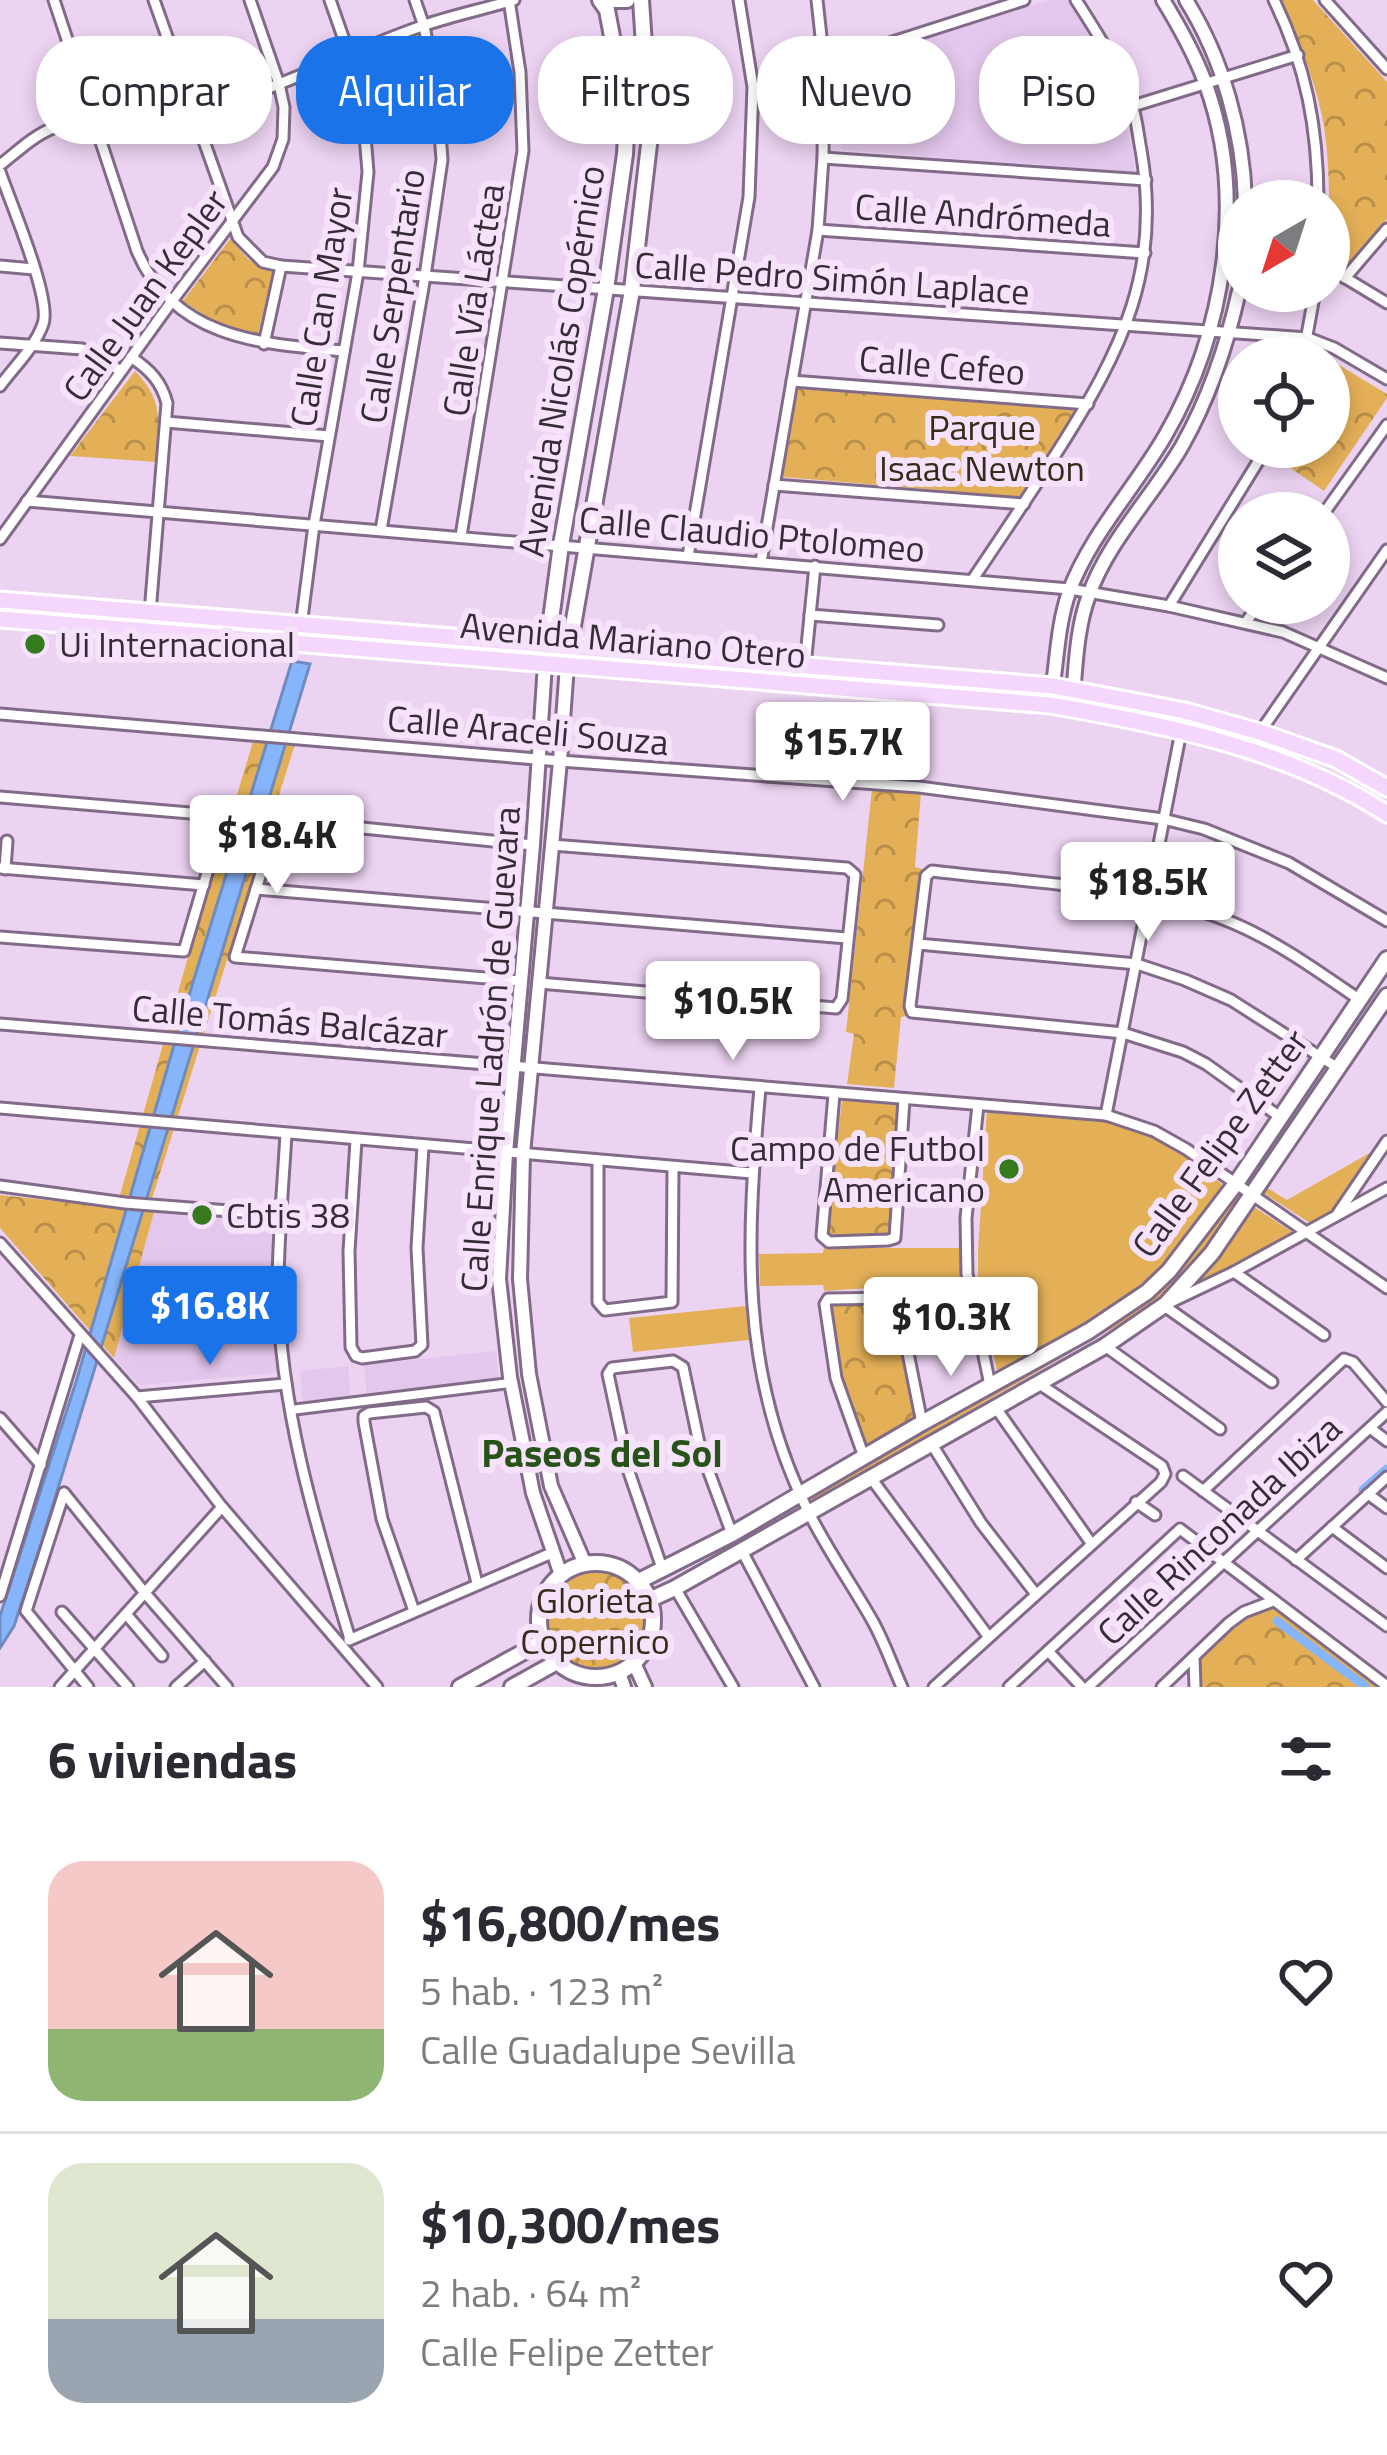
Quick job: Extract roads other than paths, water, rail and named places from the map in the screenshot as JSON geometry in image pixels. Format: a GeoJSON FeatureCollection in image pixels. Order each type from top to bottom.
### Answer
{"type":"FeatureCollection","features":[{"type":"Feature","properties":{"kind":"main road"},"geometry":{"type":"LineString","coordinates":[[603,0],[627,0]]}},
{"type":"Feature","properties":{"kind":"main road","name":"Avenida Nicolás Copérnico"},"geometry":{"type":"LineString","coordinates":[[546,655],[625,154],[627,116],[603,0]]}},
{"type":"Feature","properties":{"kind":"main road","name":"Avenida Nicolás Copérnico"},"geometry":{"type":"LineString","coordinates":[[567,657],[632,290],[650,136],[641,0]]}},
{"type":"Feature","properties":{"kind":"main road","name":"Avenida Mariano Otero"},"geometry":{"type":"LineString","coordinates":[[0,600],[301,626],[1051,705],[1181,731],[1248,750],[1325,778],[1387,814]]}},
{"type":"Feature","properties":{"kind":"main road","name":"Avenida Mariano Otero"},"geometry":{"type":"LineString","coordinates":[[0,619],[546,655]]}},
{"type":"Feature","properties":{"kind":"main road","name":"Avenida Mariano Otero"},"geometry":{"type":"LineString","coordinates":[[567,657],[805,667],[1073,689],[1260,732],[1336,759],[1387,788]]}},
{"type":"Feature","properties":{"kind":"main road","name":"Calle Felipe Zetter"},"geometry":{"type":"LineString","coordinates":[[638,1582],[732,1534],[1089,1331],[1148,1292],[1237,1183],[1387,959]]}},
{"type":"Feature","properties":{"kind":"main road","name":"Calle Felipe Zetter"},"geometry":{"type":"LineString","coordinates":[[649,1600],[1105,1346],[1165,1305],[1211,1253],[1387,996]]}},
{"type":"Feature","properties":{"kind":"main road"},"geometry":{"type":"LineString","coordinates":[[585,1564],[608,1565],[629,1574],[649,1600],[649,1640],[621,1680],[566,1669],[543,1641],[539,1618],[551,1585],[585,1564]]}},
{"type":"Feature","properties":{"kind":"main road"},"geometry":{"type":"LineString","coordinates":[[460,1687],[543,1641]]}},
{"type":"Feature","properties":{"kind":"main road"},"geometry":{"type":"LineString","coordinates":[[512,1687],[557,1662]]}},
{"type":"Feature","properties":{"kind":"street"},"geometry":{"type":"LineString","coordinates":[[54,0],[66,36]]}},
{"type":"Feature","properties":{"kind":"street"},"geometry":{"type":"LineString","coordinates":[[154,0],[167,36]]}},
{"type":"Feature","properties":{"kind":"street","name":"Calle Juan Kepler"},"geometry":{"type":"LineString","coordinates":[[0,539],[266,178],[278,155],[285,124],[279,84],[250,0]]}},
{"type":"Feature","properties":{"kind":"street","name":"Calle Can Mayor"},"geometry":{"type":"LineString","coordinates":[[330,0],[343,36]]}},
{"type":"Feature","properties":{"kind":"street","name":"Calle Serpentario"},"geometry":{"type":"LineString","coordinates":[[382,530],[442,160],[436,93],[415,0]]}},
{"type":"Feature","properties":{"kind":"street"},"geometry":{"type":"LineString","coordinates":[[399,36],[511,0]]}},
{"type":"Feature","properties":{"kind":"street","name":"Calle Vía Láctea"},"geometry":{"type":"LineString","coordinates":[[461,536],[524,135],[511,0]]}},
{"type":"Feature","properties":{"kind":"street"},"geometry":{"type":"LineString","coordinates":[[688,556],[749,197],[753,87],[740,0]]}},
{"type":"Feature","properties":{"kind":"street"},"geometry":{"type":"LineString","coordinates":[[817,0],[821,36]]}},
{"type":"Feature","properties":{"kind":"street"},"geometry":{"type":"LineString","coordinates":[[912,36],[1024,0]]}},
{"type":"Feature","properties":{"kind":"street"},"geometry":{"type":"LineString","coordinates":[[1076,0],[1099,36]]}},
{"type":"Feature","properties":{"kind":"street"},"geometry":{"type":"LineString","coordinates":[[1051,705],[1070,589],[1166,434],[1210,330],[1220,281],[1226,182],[1216,126],[1205,83],[1163,0]]}},
{"type":"Feature","properties":{"kind":"street"},"geometry":{"type":"LineString","coordinates":[[1186,0],[1201,23],[1222,78],[1237,126],[1243,180]]}},
{"type":"Feature","properties":{"kind":"street"},"geometry":{"type":"LineString","coordinates":[[1274,0],[1298,55],[1318,151],[1318,180]]}},
{"type":"Feature","properties":{"kind":"street"},"geometry":{"type":"LineString","coordinates":[[1325,0],[1387,69]]}},
{"type":"Feature","properties":{"kind":"street"},"geometry":{"type":"LineString","coordinates":[[1139,104],[1298,55]]}},
{"type":"Feature","properties":{"kind":"street"},"geometry":{"type":"LineString","coordinates":[[272,87],[296,77]]}},
{"type":"Feature","properties":{"kind":"street"},"geometry":{"type":"LineString","coordinates":[[272,86],[279,84]]}},
{"type":"Feature","properties":{"kind":"street"},"geometry":{"type":"LineString","coordinates":[[0,386],[31,346],[46,314],[0,168],[36,140]]}},
{"type":"Feature","properties":{"kind":"street"},"geometry":{"type":"LineString","coordinates":[[973,579],[1088,404],[1127,326],[1145,253],[1148,216],[1139,140]]}},
{"type":"Feature","properties":{"kind":"street"},"geometry":{"type":"LineString","coordinates":[[102,144],[146,272],[172,302],[237,338],[344,351]]}},
{"type":"Feature","properties":{"kind":"street"},"geometry":{"type":"LineString","coordinates":[[204,144],[238,237],[263,262],[281,266],[264,344]]}},
{"type":"Feature","properties":{"kind":"street","name":"Calle Can Mayor"},"geometry":{"type":"LineString","coordinates":[[301,626],[358,272],[366,144]]}},
{"type":"Feature","properties":{"kind":"street"},"geometry":{"type":"LineString","coordinates":[[761,562],[818,230],[823,144]]}},
{"type":"Feature","properties":{"kind":"street"},"geometry":{"type":"LineString","coordinates":[[823,158],[1146,180]]}},
{"type":"Feature","properties":{"kind":"street","name":"Calle Andrómeda"},"geometry":{"type":"LineString","coordinates":[[818,230],[1145,253]]}},
{"type":"Feature","properties":{"kind":"street"},"geometry":{"type":"LineString","coordinates":[[1350,272],[1387,230]]}},
{"type":"Feature","properties":{"kind":"street"},"geometry":{"type":"LineString","coordinates":[[0,266],[34,268]]}},
{"type":"Feature","properties":{"kind":"street","name":"Calle Pedro Simón Laplace"},"geometry":{"type":"LineString","coordinates":[[281,266],[1283,336]]}},
{"type":"Feature","properties":{"kind":"street"},"geometry":{"type":"LineString","coordinates":[[1350,281],[1387,303]]}},
{"type":"Feature","properties":{"kind":"street"},"geometry":{"type":"LineString","coordinates":[[1072,709],[1081,622],[1090,592],[1182,446],[1211,387],[1234,312]]}},
{"type":"Feature","properties":{"kind":"street"},"geometry":{"type":"LineString","coordinates":[[0,344],[82,350],[121,371]]}},
{"type":"Feature","properties":{"kind":"street","name":"Calle Pedro Simón Laplace"},"geometry":{"type":"LineString","coordinates":[[1350,357],[1387,379]]}},
{"type":"Feature","properties":{"kind":"street"},"geometry":{"type":"LineString","coordinates":[[131,358],[159,381],[167,404],[150,613]]}},
{"type":"Feature","properties":{"kind":"street","name":"Calle Cefeo"},"geometry":{"type":"LineString","coordinates":[[792,381],[1088,404]]}},
{"type":"Feature","properties":{"kind":"street"},"geometry":{"type":"LineString","coordinates":[[166,422],[329,436]]}},
{"type":"Feature","properties":{"kind":"street"},"geometry":{"type":"LineString","coordinates":[[1339,492],[1387,425]]}},
{"type":"Feature","properties":{"kind":"street"},"geometry":{"type":"LineString","coordinates":[[1169,606],[1254,468]]}},
{"type":"Feature","properties":{"kind":"street"},"geometry":{"type":"LineString","coordinates":[[774,485],[1024,504]]}},
{"type":"Feature","properties":{"kind":"street","name":"Calle Claudio Ptolomeo"},"geometry":{"type":"LineString","coordinates":[[27,501],[973,579],[1090,592],[1218,616]]}},
{"type":"Feature","properties":{"kind":"street"},"geometry":{"type":"LineString","coordinates":[[1260,732],[1387,550]]}},
{"type":"Feature","properties":{"kind":"street"},"geometry":{"type":"LineString","coordinates":[[805,667],[815,566]]}},
{"type":"Feature","properties":{"kind":"street"},"geometry":{"type":"LineString","coordinates":[[1376,566],[1387,574]]}},
{"type":"Feature","properties":{"kind":"street"},"geometry":{"type":"LineString","coordinates":[[810,615],[938,625]]}},
{"type":"Feature","properties":{"kind":"street","name":"Calle Claudio Ptolomeo"},"geometry":{"type":"LineString","coordinates":[[1252,624],[1320,646],[1387,678]]}},
{"type":"Feature","properties":{"kind":"street","name":"Calle Enrique Ladrón de Guevara"},"geometry":{"type":"LineString","coordinates":[[546,655],[500,1279],[511,1380],[533,1493],[561,1575]]}},
{"type":"Feature","properties":{"kind":"street","name":"Calle Enrique Ladrón de Guevara"},"geometry":{"type":"LineString","coordinates":[[567,657],[523,1154],[520,1279],[529,1374],[555,1498],[585,1564]]}},
{"type":"Feature","properties":{"kind":"street"},"geometry":{"type":"LineString","coordinates":[[1106,1115],[1185,712]]}},
{"type":"Feature","properties":{"kind":"street","name":"Calle Araceli Souza"},"geometry":{"type":"LineString","coordinates":[[0,714],[919,787],[1163,819],[1204,829],[1289,863],[1387,921]]}},
{"type":"Feature","properties":{"kind":"street"},"geometry":{"type":"LineString","coordinates":[[0,797],[214,815],[222,822],[184,951],[0,937]]}},
{"type":"Feature","properties":{"kind":"street"},"geometry":{"type":"LineString","coordinates":[[521,981],[236,957],[276,825],[282,820],[533,845]]}},
{"type":"Feature","properties":{"kind":"street"},"geometry":{"type":"LineString","coordinates":[[8,842],[3,869],[204,885]]}},
{"type":"Feature","properties":{"kind":"street"},"geometry":{"type":"LineString","coordinates":[[539,983],[832,1009],[842,999],[855,875],[853,871],[552,845]]}},
{"type":"Feature","properties":{"kind":"street"},"geometry":{"type":"LineString","coordinates":[[1280,1117],[1207,1064],[1123,1033],[912,1012],[926,876],[932,872],[1148,896],[1259,935],[1360,1000]]}},
{"type":"Feature","properties":{"kind":"street"},"geometry":{"type":"LineString","coordinates":[[256,889],[847,938]]}},
{"type":"Feature","properties":{"kind":"street"},"geometry":{"type":"LineString","coordinates":[[918,944],[1137,964],[1231,1000],[1338,1068]]}},
{"type":"Feature","properties":{"kind":"street"},"geometry":{"type":"LineString","coordinates":[[1371,1018],[1387,1029]]}},
{"type":"Feature","properties":{"kind":"street","name":"Calle Tomás Balcázar"},"geometry":{"type":"LineString","coordinates":[[0,1024],[1106,1115],[1170,1139],[1386,1285]]}},
{"type":"Feature","properties":{"kind":"street"},"geometry":{"type":"LineString","coordinates":[[760,1088],[749,1274],[759,1366],[772,1421],[808,1513],[875,1625],[902,1687]]}},
{"type":"Feature","properties":{"kind":"street"},"geometry":{"type":"LineString","coordinates":[[834,1094],[824,1240],[896,1238],[904,1100]]}},
{"type":"Feature","properties":{"kind":"street"},"geometry":{"type":"LineString","coordinates":[[978,1105],[966,1218],[967,1274],[990,1385]]}},
{"type":"Feature","properties":{"kind":"street"},"geometry":{"type":"LineString","coordinates":[[0,1108],[752,1173]]}},
{"type":"Feature","properties":{"kind":"street"},"geometry":{"type":"LineString","coordinates":[[286,1134],[278,1292],[286,1384],[345,1641]]}},
{"type":"Feature","properties":{"kind":"street"},"geometry":{"type":"LineString","coordinates":[[356,1140],[349,1251],[352,1347],[362,1358],[420,1348],[417,1249],[423,1146]]}},
{"type":"Feature","properties":{"kind":"street"},"geometry":{"type":"LineString","coordinates":[[1335,1217],[1387,1141]]}},
{"type":"Feature","properties":{"kind":"street"},"geometry":{"type":"LineString","coordinates":[[598,1161],[598,1302],[609,1310],[672,1302],[673,1168]]}},
{"type":"Feature","properties":{"kind":"street"},"geometry":{"type":"LineString","coordinates":[[0,1186],[125,1203],[281,1215]]}},
{"type":"Feature","properties":{"kind":"street"},"geometry":{"type":"LineString","coordinates":[[1271,1382],[1165,1305],[1387,1188]]}},
{"type":"Feature","properties":{"kind":"street"},"geometry":{"type":"LineString","coordinates":[[0,1243],[137,1397],[222,1508],[345,1641],[377,1687]]}},
{"type":"Feature","properties":{"kind":"street"},"geometry":{"type":"LineString","coordinates":[[1234,1272],[1324,1335]]}},
{"type":"Feature","properties":{"kind":"street"},"geometry":{"type":"LineString","coordinates":[[864,1457],[836,1378],[826,1300],[897,1298],[922,1423]]}},
{"type":"Feature","properties":{"kind":"street"},"geometry":{"type":"LineString","coordinates":[[0,1596],[80,1335]]}},
{"type":"Feature","properties":{"kind":"street"},"geometry":{"type":"LineString","coordinates":[[1105,1346],[1220,1430]]}},
{"type":"Feature","properties":{"kind":"street"},"geometry":{"type":"LineString","coordinates":[[1203,1490],[1344,1359],[1387,1402]]}},
{"type":"Feature","properties":{"kind":"street"},"geometry":{"type":"LineString","coordinates":[[663,1570],[629,1472],[609,1371],[679,1363],[700,1448],[732,1534]]}},
{"type":"Feature","properties":{"kind":"street"},"geometry":{"type":"LineString","coordinates":[[291,1410],[439,1394],[529,1374]]}},
{"type":"Feature","properties":{"kind":"street"},"geometry":{"type":"LineString","coordinates":[[934,1687],[1166,1474],[1162,1466],[1038,1383]]}},
{"type":"Feature","properties":{"kind":"street"},"geometry":{"type":"LineString","coordinates":[[137,1397],[286,1384]]}},
{"type":"Feature","properties":{"kind":"street"},"geometry":{"type":"LineString","coordinates":[[439,1394],[432,1409],[477,1583]]}},
{"type":"Feature","properties":{"kind":"street"},"geometry":{"type":"LineString","coordinates":[[352,1403],[364,1416],[382,1519],[414,1611]]}},
{"type":"Feature","properties":{"kind":"street"},"geometry":{"type":"LineString","coordinates":[[996,1408],[1091,1543]]}},
{"type":"Feature","properties":{"kind":"street"},"geometry":{"type":"LineString","coordinates":[[364,1416],[432,1409]]}},
{"type":"Feature","properties":{"kind":"street","name":"Calle Rinconada Ibiza"},"geometry":{"type":"LineString","coordinates":[[1085,1687],[1387,1412]]}},
{"type":"Feature","properties":{"kind":"street"},"geometry":{"type":"LineString","coordinates":[[0,1418],[41,1465]]}},
{"type":"Feature","properties":{"kind":"street"},"geometry":{"type":"LineString","coordinates":[[1370,1428],[1387,1441]]}},
{"type":"Feature","properties":{"kind":"street"},"geometry":{"type":"LineString","coordinates":[[931,1443],[981,1523],[1035,1593]]}},
{"type":"Feature","properties":{"kind":"street"},"geometry":{"type":"LineString","coordinates":[[1183,1475],[1387,1626]]}},
{"type":"Feature","properties":{"kind":"street"},"geometry":{"type":"LineString","coordinates":[[1296,1560],[1387,1477]]}},
{"type":"Feature","properties":{"kind":"street"},"geometry":{"type":"LineString","coordinates":[[871,1478],[988,1636]]}},
{"type":"Feature","properties":{"kind":"street"},"geometry":{"type":"LineString","coordinates":[[88,1687],[26,1611],[64,1493],[227,1687]]}},
{"type":"Feature","properties":{"kind":"street"},"geometry":{"type":"LineString","coordinates":[[1368,1494],[1387,1508]]}},
{"type":"Feature","properties":{"kind":"street"},"geometry":{"type":"LineString","coordinates":[[1136,1502],[1155,1515]]}},
{"type":"Feature","properties":{"kind":"street"},"geometry":{"type":"LineString","coordinates":[[60,1687],[222,1508]]}},
{"type":"Feature","properties":{"kind":"street"},"geometry":{"type":"LineString","coordinates":[[1332,1527],[1387,1568]]}},
{"type":"Feature","properties":{"kind":"street"},"geometry":{"type":"LineString","coordinates":[[1009,1687],[1180,1529],[1387,1686]]}},
{"type":"Feature","properties":{"kind":"street"},"geometry":{"type":"LineString","coordinates":[[742,1551],[814,1687]]}},
{"type":"Feature","properties":{"kind":"street"},"geometry":{"type":"LineString","coordinates":[[345,1641],[554,1552]]}},
{"type":"Feature","properties":{"kind":"street"},"geometry":{"type":"LineString","coordinates":[[675,1588],[733,1687]]}},
{"type":"Feature","properties":{"kind":"street"},"geometry":{"type":"LineString","coordinates":[[1162,1687],[1244,1612],[1273,1601]]}},
{"type":"Feature","properties":{"kind":"street"},"geometry":{"type":"LineString","coordinates":[[62,1612],[128,1687]]}},
{"type":"Feature","properties":{"kind":"street"},"geometry":{"type":"LineString","coordinates":[[126,1614],[162,1656]]}},
{"type":"Feature","properties":{"kind":"street"},"geometry":{"type":"LineString","coordinates":[[1048,1651],[1085,1687]]}},
{"type":"Feature","properties":{"kind":"street"},"geometry":{"type":"LineString","coordinates":[[1194,1658],[1195,1687]]}},
{"type":"Feature","properties":{"kind":"street"},"geometry":{"type":"LineString","coordinates":[[176,1687],[205,1661]]}},
{"type":"Feature","properties":{"kind":"street"},"geometry":{"type":"LineString","coordinates":[[634,1663],[645,1687]]}},
{"type":"Feature","properties":{"kind":"water"},"geometry":{"type":"Polygon","coordinates":[[[292,661],[310,664],[41,1544],[14,1626],[0,1648],[0,1616],[76,1382],[292,661]]]}},
{"type":"Feature","properties":{"kind":"waterway"},"geometry":{"type":"LineString","coordinates":[[1363,1490],[1387,1469]]}},
{"type":"Feature","properties":{"kind":"waterway"},"geometry":{"type":"LineString","coordinates":[[1277,1621],[1366,1687]]}},
{"type":"Feature","properties":{"kind":"place","name":"Ui Internacional"},"geometry":{"type":"Point","coordinates":[35,644]}},
{"type":"Feature","properties":{"kind":"place","name":"Campo de Futbol Americano"},"geometry":{"type":"Point","coordinates":[1009,1169]}},
{"type":"Feature","properties":{"kind":"place","name":"Cbtis 38"},"geometry":{"type":"Point","coordinates":[202,1215]}},
{"type":"Feature","properties":{"kind":"district","name":"Paseos del Sol"},"geometry":{"type":"Point","coordinates":[602,1453]}},
{"type":"Feature","properties":{"kind":"park label","name":"Parque Isaac Newton"},"geometry":{"type":"Point","coordinates":[982,448]}},
{"type":"Feature","properties":{"kind":"park label","name":"Glorieta Copernico"},"geometry":{"type":"Point","coordinates":[595,1620]}}]}
